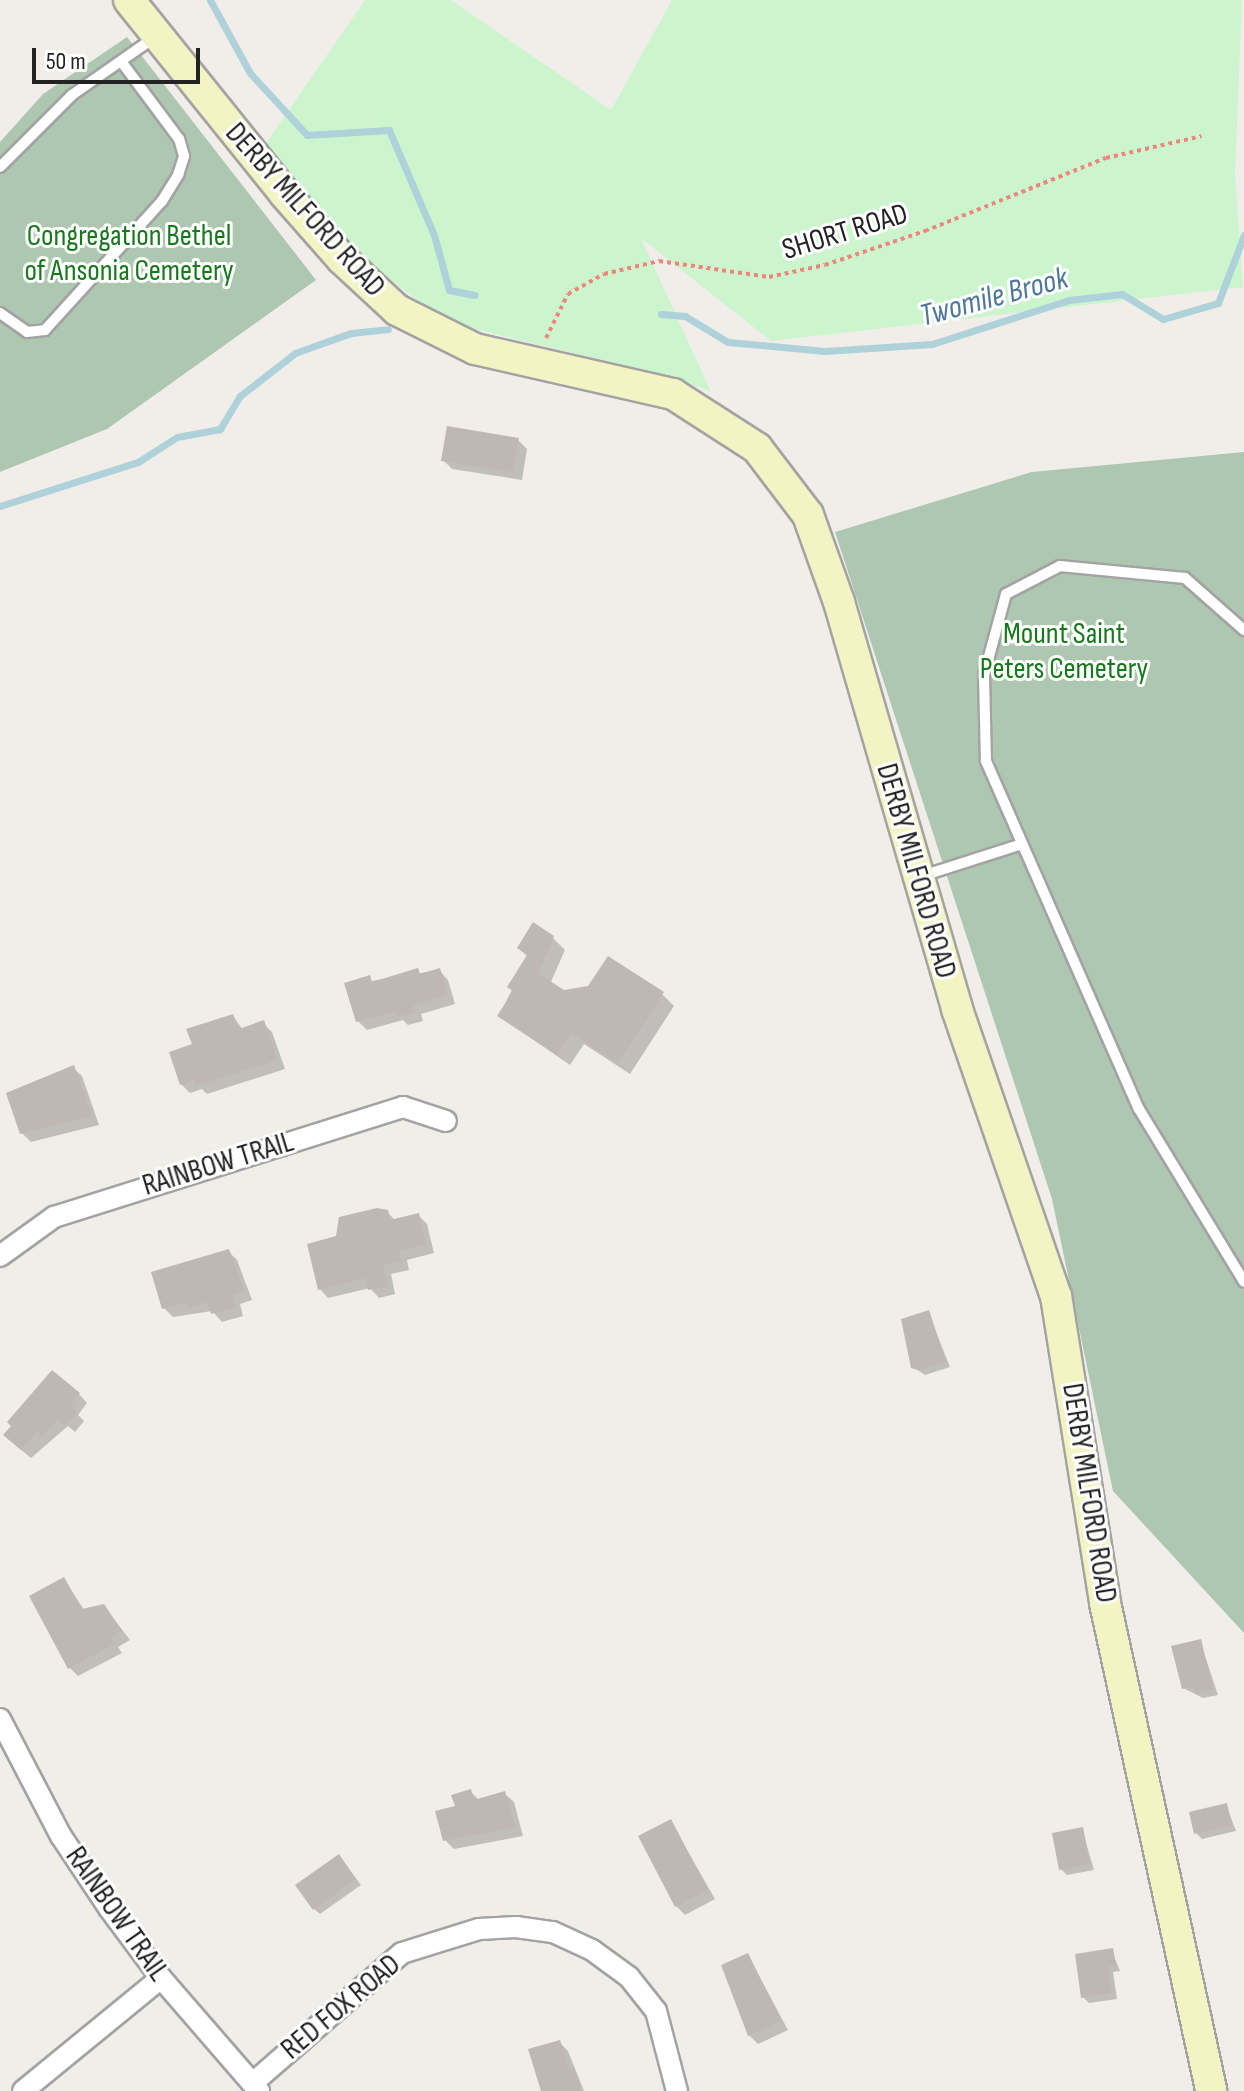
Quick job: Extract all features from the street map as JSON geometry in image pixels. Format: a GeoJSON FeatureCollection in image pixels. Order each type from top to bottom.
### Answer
{"type":"FeatureCollection","features":[{"type":"Feature","properties":{"kind":"main road","name":"DERBY MILFORD ROAD"},"geometry":{"type":"LineString","coordinates":[[129,0],[284,193],[372,289],[450,339],[539,364],[673,394],[757,448],[791,487],[825,554],[916,878],[1056,1296],[1105,1603],[1211,2091]]}},
{"type":"Feature","properties":{"kind":"street","name":"RAINBOW TRAIL"},"geometry":{"type":"LineString","coordinates":[[0,1256],[54,1217],[403,1107],[446,1121]]}},
{"type":"Feature","properties":{"kind":"street","name":"RAINBOW TRAIL"},"geometry":{"type":"LineString","coordinates":[[0,1719],[61,1836],[161,1978],[256,2086]]}},
{"type":"Feature","properties":{"kind":"street","name":"RED FOX ROAD"},"geometry":{"type":"LineString","coordinates":[[256,2086],[402,1953],[479,1929],[516,1927],[553,1932],[592,1950],[629,1977],[656,2011],[677,2091]]}},
{"type":"Feature","properties":{"kind":"street"},"geometry":{"type":"LineString","coordinates":[[23,2091],[161,1978]]}},
{"type":"Feature","properties":{"kind":"lane"},"geometry":{"type":"LineString","coordinates":[[0,167],[72,95],[123,64],[156,36]]}},
{"type":"Feature","properties":{"kind":"lane"},"geometry":{"type":"LineString","coordinates":[[0,313],[27,332],[45,330],[162,201],[178,175],[184,156],[179,139],[123,64]]}},
{"type":"Feature","properties":{"kind":"lane"},"geometry":{"type":"LineString","coordinates":[[1244,630],[1185,578],[1060,566],[1006,594],[984,675],[986,761],[1139,1109],[1244,1282]]}},
{"type":"Feature","properties":{"kind":"lane"},"geometry":{"type":"LineString","coordinates":[[916,878],[1022,844]]}},
{"type":"Feature","properties":{"kind":"path","name":"SHORT ROAD"},"geometry":{"type":"LineString","coordinates":[[539,364],[552,319],[568,294],[594,277],[659,261],[769,277],[825,265],[925,231],[1106,158],[1202,136]]}},
{"type":"Feature","properties":{"kind":"green space"},"geometry":{"type":"Polygon","coordinates":[[[365,0],[451,0],[611,110],[672,0],[1242,0],[1235,174],[1243,287],[771,341],[641,238],[711,392],[673,377],[474,329],[417,300],[372,265],[264,146],[365,0]]]}},
{"type":"Feature","properties":{"kind":"green space","name":"Congregation Bethel of Ansonia Cemetery"},"geometry":{"type":"Polygon","coordinates":[[[127,37],[316,280],[107,429],[0,472],[0,142],[43,94],[127,37]]]}},
{"type":"Feature","properties":{"kind":"green space","name":"Mount Saint Peters Cemetery"},"geometry":{"type":"Polygon","coordinates":[[[1244,452],[1244,1633],[1113,1491],[1052,1199],[835,532],[1032,472],[1244,452]]]}},
{"type":"Feature","properties":{"kind":"building"},"geometry":{"type":"Polygon","coordinates":[[[447,426],[519,438],[513,472],[441,461],[447,426]]]}},
{"type":"Feature","properties":{"kind":"building"},"geometry":{"type":"Polygon","coordinates":[[[533,922],[554,936],[538,973],[564,990],[588,986],[608,956],[664,992],[618,1063],[571,1033],[557,1055],[497,1016],[513,991],[507,987],[527,955],[517,948],[533,922]]]}},
{"type":"Feature","properties":{"kind":"building"},"geometry":{"type":"Polygon","coordinates":[[[418,968],[420,974],[440,968],[448,995],[413,1005],[415,1012],[397,1017],[396,1011],[356,1022],[344,983],[370,975],[372,982],[418,968]]]}},
{"type":"Feature","properties":{"kind":"building"},"geometry":{"type":"Polygon","coordinates":[[[233,1014],[239,1029],[264,1020],[277,1060],[196,1086],[194,1080],[180,1085],[169,1052],[192,1044],[186,1029],[233,1014]]]}},
{"type":"Feature","properties":{"kind":"building"},"geometry":{"type":"Polygon","coordinates":[[[74,1065],[92,1116],[20,1134],[6,1093],[74,1065]]]}},
{"type":"Feature","properties":{"kind":"building"},"geometry":{"type":"Polygon","coordinates":[[[377,1208],[388,1210],[390,1220],[419,1213],[426,1244],[399,1251],[401,1261],[383,1266],[388,1286],[368,1290],[365,1278],[318,1290],[307,1244],[336,1236],[339,1217],[377,1208]]]}},
{"type":"Feature","properties":{"kind":"building"},"geometry":{"type":"Polygon","coordinates":[[[229,1249],[244,1291],[232,1295],[236,1307],[211,1314],[208,1302],[188,1308],[186,1302],[162,1309],[151,1272],[229,1249]]]}},
{"type":"Feature","properties":{"kind":"building"},"geometry":{"type":"Polygon","coordinates":[[[929,1310],[946,1362],[918,1370],[911,1368],[901,1319],[929,1310]]]}},
{"type":"Feature","properties":{"kind":"building"},"geometry":{"type":"Polygon","coordinates":[[[52,1370],[80,1393],[70,1405],[77,1411],[65,1425],[58,1419],[43,1436],[37,1431],[21,1450],[3,1435],[11,1426],[7,1422],[52,1370]]]}},
{"type":"Feature","properties":{"kind":"building"},"geometry":{"type":"Polygon","coordinates":[[[64,1577],[82,1609],[104,1604],[122,1631],[111,1637],[114,1644],[68,1669],[29,1596],[64,1577]]]}},
{"type":"Feature","properties":{"kind":"building"},"geometry":{"type":"Polygon","coordinates":[[[1201,1639],[1213,1689],[1196,1694],[1194,1686],[1182,1689],[1171,1646],[1201,1639]]]}},
{"type":"Feature","properties":{"kind":"building"},"geometry":{"type":"Polygon","coordinates":[[[471,1789],[474,1800],[505,1791],[515,1827],[443,1841],[435,1811],[455,1806],[451,1795],[471,1789]]]}},
{"type":"Feature","properties":{"kind":"building"},"geometry":{"type":"Polygon","coordinates":[[[1227,1803],[1232,1825],[1194,1834],[1189,1812],[1227,1803]]]}},
{"type":"Feature","properties":{"kind":"building"},"geometry":{"type":"Polygon","coordinates":[[[671,1819],[708,1890],[675,1907],[638,1836],[671,1819]]]}},
{"type":"Feature","properties":{"kind":"building"},"geometry":{"type":"Polygon","coordinates":[[[1083,1827],[1090,1864],[1059,1870],[1052,1833],[1083,1827]]]}},
{"type":"Feature","properties":{"kind":"building"},"geometry":{"type":"Polygon","coordinates":[[[339,1854],[356,1879],[313,1910],[295,1885],[339,1854]]]}},
{"type":"Feature","properties":{"kind":"building"},"geometry":{"type":"Polygon","coordinates":[[[1113,1948],[1116,1965],[1108,1967],[1112,1993],[1081,1998],[1075,1954],[1113,1948]]]}},
{"type":"Feature","properties":{"kind":"building"},"geometry":{"type":"Polygon","coordinates":[[[748,1953],[781,2021],[748,2036],[721,1965],[748,1953]]]}},
{"type":"Feature","properties":{"kind":"building"},"geometry":{"type":"Polygon","coordinates":[[[560,2040],[569,2070],[574,2068],[581,2091],[541,2091],[528,2049],[560,2040]]]}},
{"type":"Feature","properties":{"kind":"waterway","name":"Twomile Brook"},"geometry":{"type":"LineString","coordinates":[[210,0],[250,73],[307,135],[389,130],[434,235],[449,290],[475,295]]}},
{"type":"Feature","properties":{"kind":"waterway","name":"Twomile Brook"},"geometry":{"type":"LineString","coordinates":[[661,314],[685,316],[728,342],[825,351],[932,344],[1069,300],[1122,294],[1163,319],[1218,303],[1244,235]]}},
{"type":"Feature","properties":{"kind":"waterway"},"geometry":{"type":"LineString","coordinates":[[0,506],[138,462],[177,437],[220,429],[240,396],[295,353],[351,333],[388,329]]}}]}
